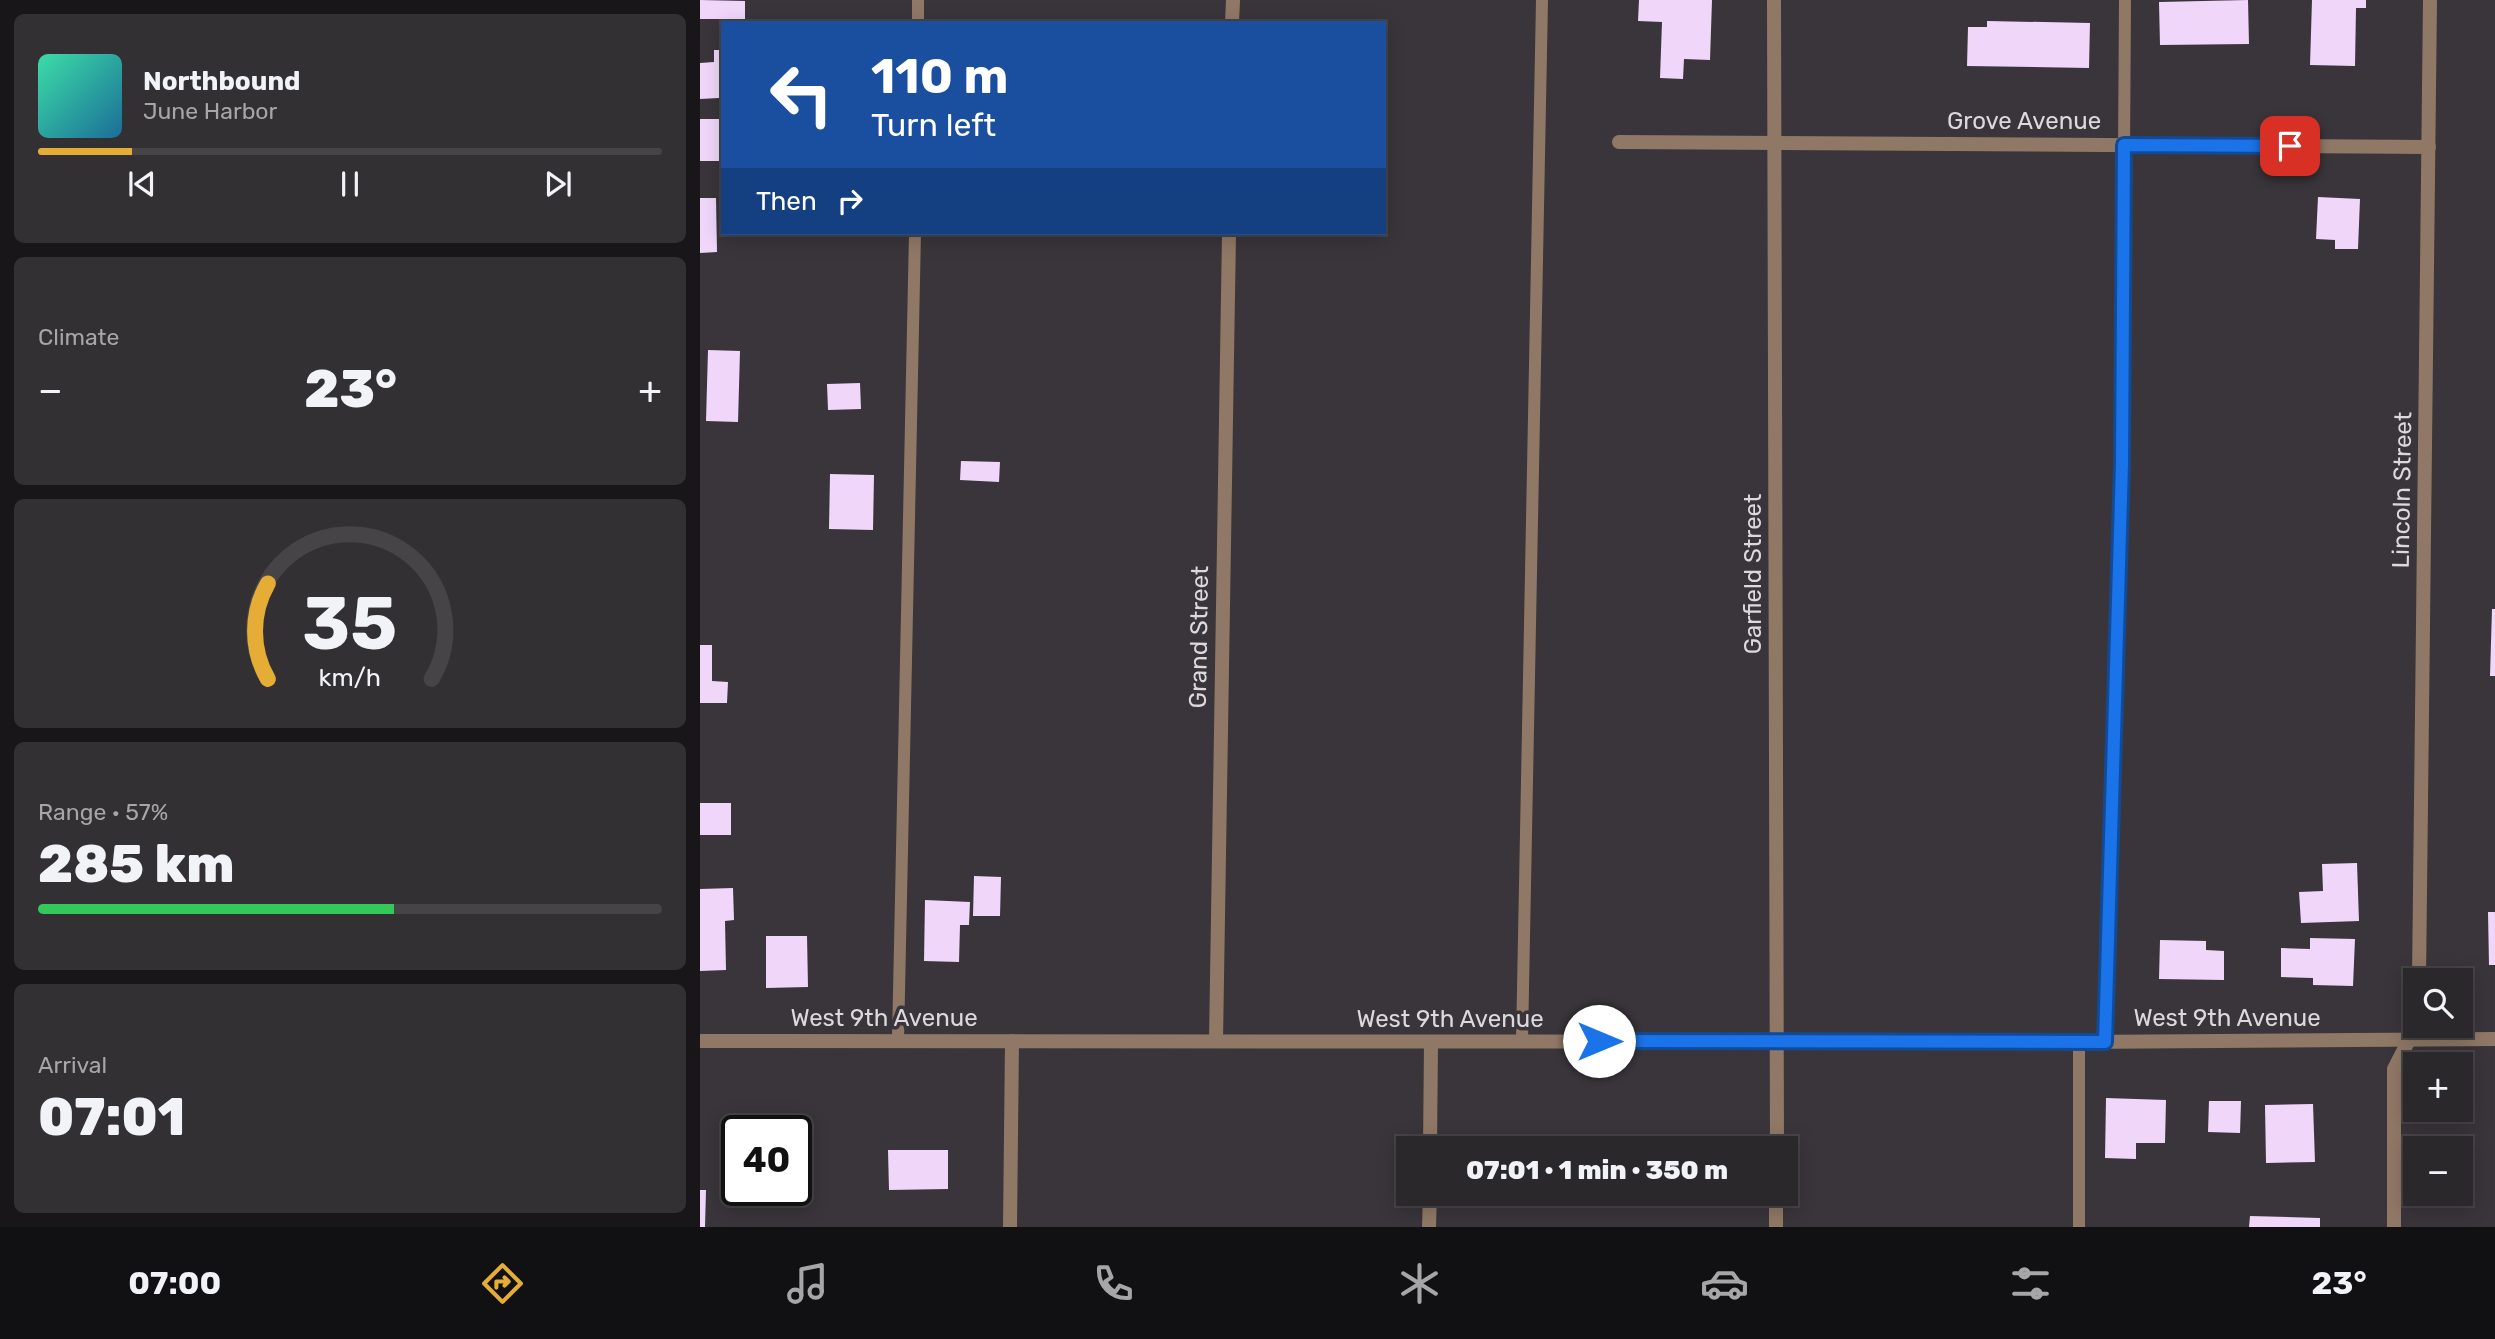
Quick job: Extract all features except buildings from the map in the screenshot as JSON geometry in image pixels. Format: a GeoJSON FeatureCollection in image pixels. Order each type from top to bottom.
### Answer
{"type":"FeatureCollection","features":[{"type":"Feature","properties":{"kind":"street"},"geometry":{"type":"LineString","coordinates":[[1232,21],[1233,0]]}},
{"type":"Feature","properties":{"kind":"street","name":"Garfield Street"},"geometry":{"type":"LineString","coordinates":[[1774,0],[1777,1136]]}},
{"type":"Feature","properties":{"kind":"street","name":"Lincoln Street"},"geometry":{"type":"LineString","coordinates":[[2419,968],[2430,0]]}},
{"type":"Feature","properties":{"kind":"street","name":"Grove Avenue"},"geometry":{"type":"LineString","coordinates":[[1619,142],[2429,147]]}},
{"type":"Feature","properties":{"kind":"street","name":"Grand Street"},"geometry":{"type":"LineString","coordinates":[[1216,1041],[1229,235]]}},
{"type":"Feature","properties":{"kind":"street","name":"West 9th Avenue"},"geometry":{"type":"LineString","coordinates":[[700,1041],[2105,1042],[2495,1039]]}},
{"type":"Feature","properties":{"kind":"street"},"geometry":{"type":"LineString","coordinates":[[2394,1227],[2394,1069],[2409,1040]]}},
{"type":"Feature","properties":{"kind":"street"},"geometry":{"type":"LineString","coordinates":[[1010,1227],[1012,1041]]}},
{"type":"Feature","properties":{"kind":"street"},"geometry":{"type":"LineString","coordinates":[[1430,1136],[1431,1042]]}},
{"type":"Feature","properties":{"kind":"street"},"geometry":{"type":"LineString","coordinates":[[1429,1227],[1430,1206]]}},
{"type":"Feature","properties":{"kind":"street"},"geometry":{"type":"LineString","coordinates":[[1776,1206],[1776,1227]]}},
{"type":"Feature","properties":{"kind":"lane"},"geometry":{"type":"LineString","coordinates":[[918,0],[918,21]]}},
{"type":"Feature","properties":{"kind":"lane"},"geometry":{"type":"LineString","coordinates":[[1522,1041],[1542,0]]}},
{"type":"Feature","properties":{"kind":"lane"},"geometry":{"type":"LineString","coordinates":[[2105,1042],[2122,464],[2125,0]]}},
{"type":"Feature","properties":{"kind":"lane"},"geometry":{"type":"LineString","coordinates":[[898,1040],[915,235]]}},
{"type":"Feature","properties":{"kind":"lane"},"geometry":{"type":"LineString","coordinates":[[2079,1042],[2079,1227]]}},
{"type":"Feature","properties":{"kind":"route"},"geometry":{"type":"LineString","coordinates":[[1599,1041],[2105,1042],[2122,464],[2124,145],[2290,146]]}}]}
